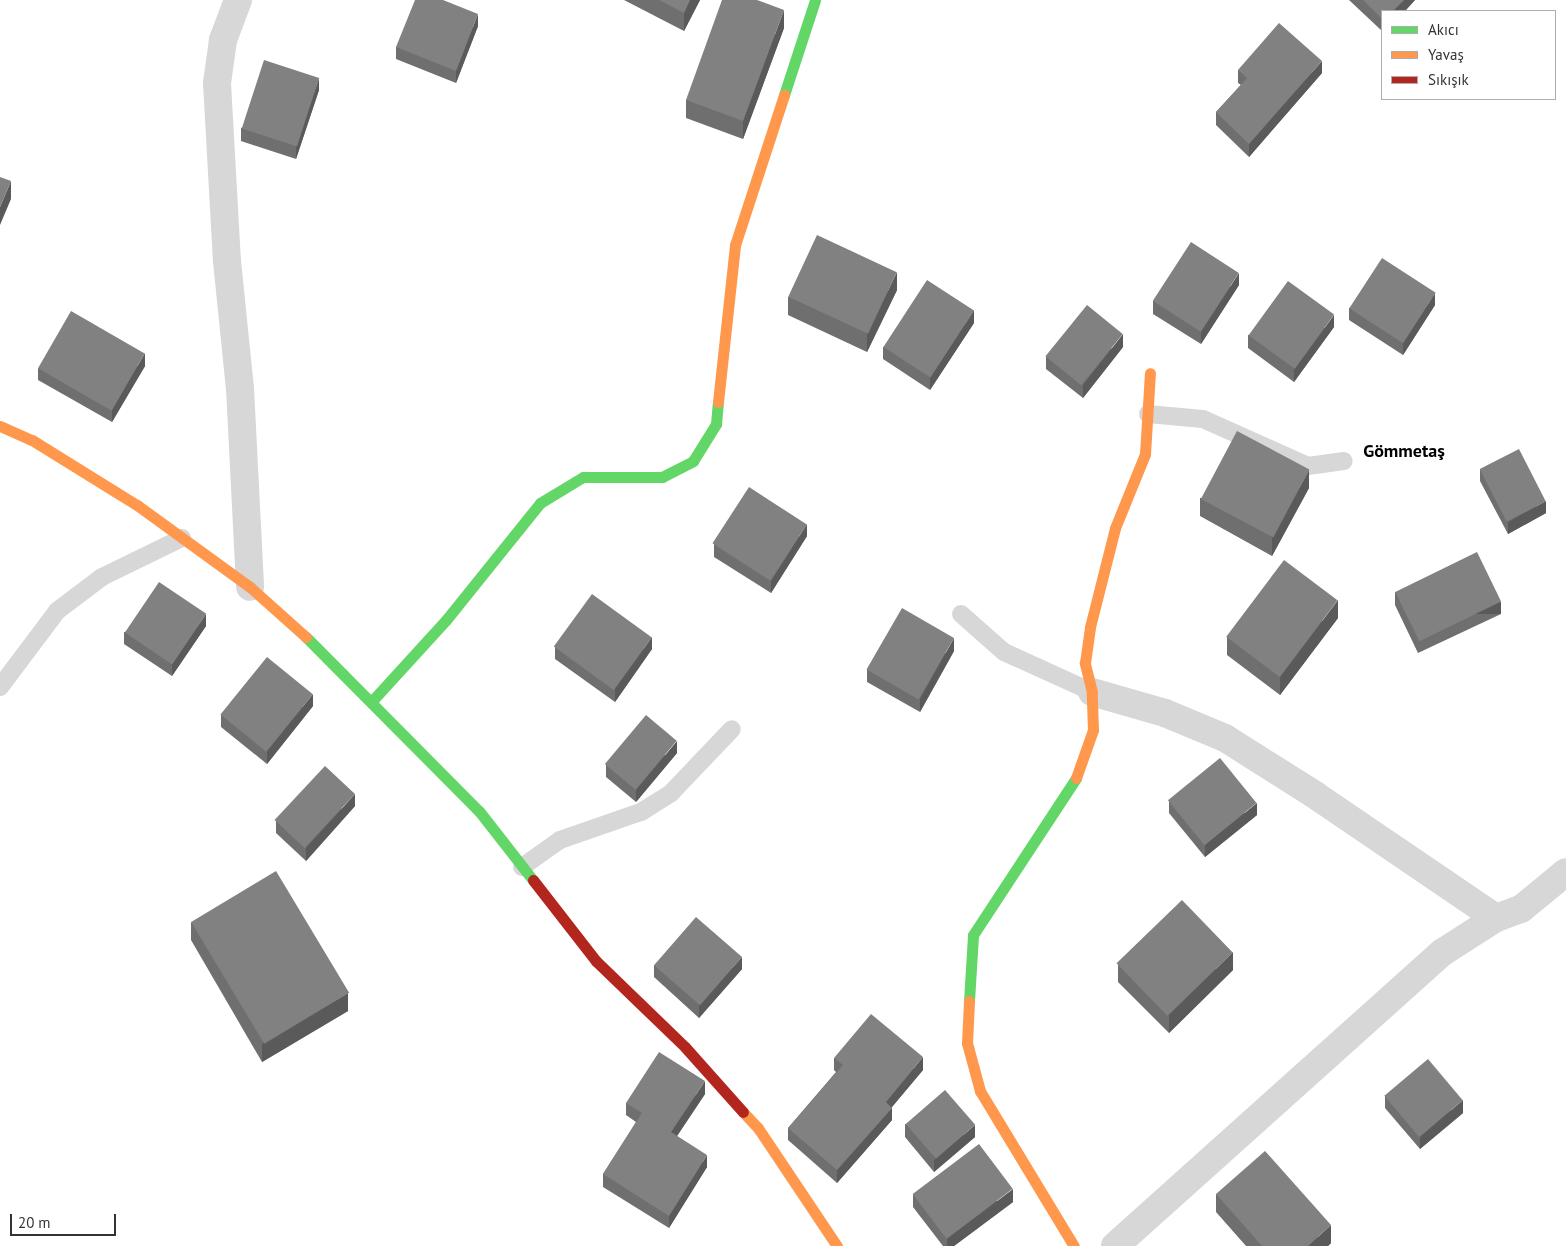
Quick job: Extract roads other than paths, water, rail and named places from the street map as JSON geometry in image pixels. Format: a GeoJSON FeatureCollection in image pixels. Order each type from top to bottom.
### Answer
{"type":"FeatureCollection","features":[{"type":"Feature","properties":{"kind":"street"},"geometry":{"type":"LineString","coordinates":[[238,0],[223,40],[217,83],[227,261],[240,388],[250,587]]}},
{"type":"Feature","properties":{"kind":"street"},"geometry":{"type":"LineString","coordinates":[[372,701],[446,620],[540,503],[583,477],[662,477],[693,461],[716,424],[735,245],[815,0]]}},
{"type":"Feature","properties":{"kind":"street"},"geometry":{"type":"LineString","coordinates":[[1074,1246],[980,1091],[967,1042],[973,935],[1079,773],[1093,730],[1092,692],[1085,663],[1090,627],[1115,528],[1145,454],[1150,373]]}},
{"type":"Feature","properties":{"kind":"street"},"geometry":{"type":"LineString","coordinates":[[0,426],[32,440],[137,505],[250,587],[322,651],[479,811],[596,961],[685,1046],[758,1128],[836,1246]]}},
{"type":"Feature","properties":{"kind":"street"},"geometry":{"type":"LineString","coordinates":[[1092,692],[1165,714],[1225,738],[1315,795],[1496,918]]}},
{"type":"Feature","properties":{"kind":"street"},"geometry":{"type":"LineString","coordinates":[[1115,1246],[1443,952],[1496,918],[1521,909],[1566,872]]}},
{"type":"Feature","properties":{"kind":"lane"},"geometry":{"type":"LineString","coordinates":[[1148,414],[1203,419],[1308,466],[1344,461]]}},
{"type":"Feature","properties":{"kind":"lane"},"geometry":{"type":"LineString","coordinates":[[0,688],[57,611],[102,577],[182,538]]}},
{"type":"Feature","properties":{"kind":"lane"},"geometry":{"type":"LineString","coordinates":[[961,614],[1004,652],[1092,692]]}},
{"type":"Feature","properties":{"kind":"lane"},"geometry":{"type":"LineString","coordinates":[[522,867],[560,840],[641,812],[671,793],[732,729]]}},
{"type":"Feature","properties":{"kind":"district","name":"Gömmetaş"},"geometry":{"type":"Point","coordinates":[1404,451]}}]}
